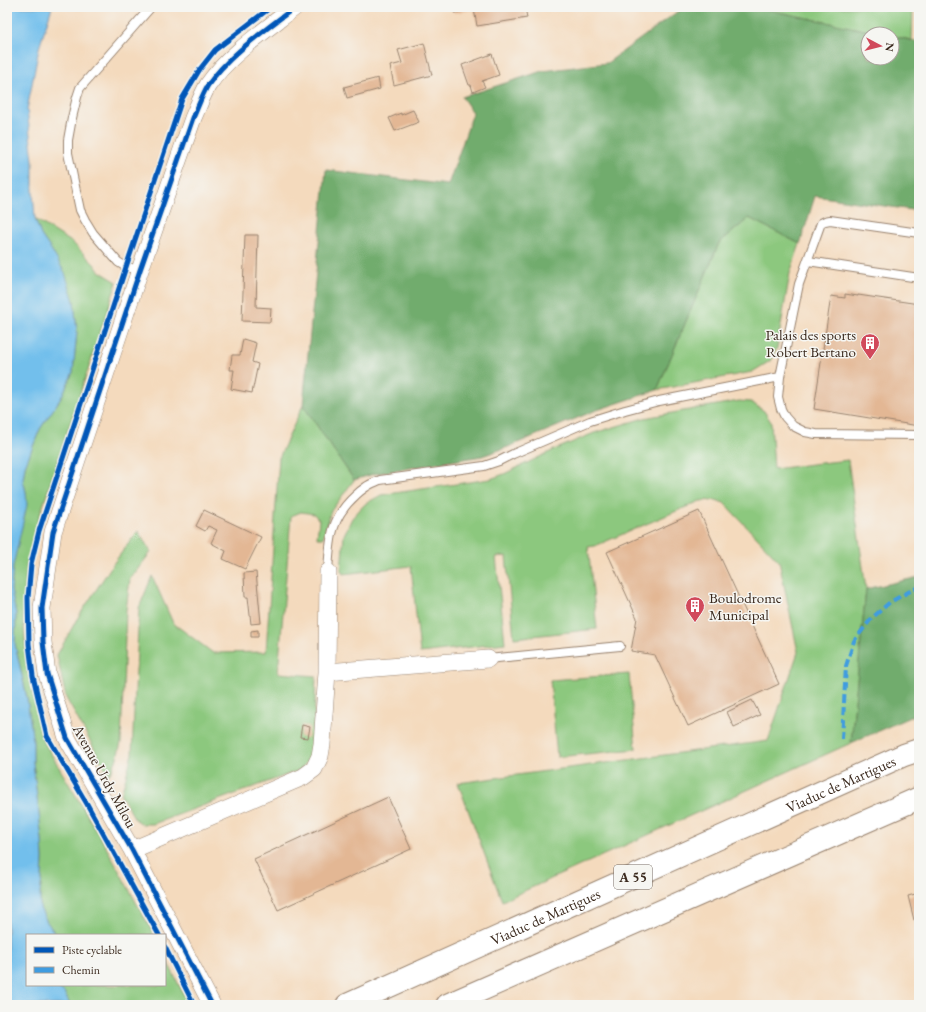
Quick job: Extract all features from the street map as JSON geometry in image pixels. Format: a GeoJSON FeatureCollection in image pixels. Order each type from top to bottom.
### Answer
{"type":"FeatureCollection","features":[{"type":"Feature","properties":{"kind":"highway","name":"Viaduc de Martigues"},"geometry":{"type":"LineString","coordinates":[[347,1005],[914,750]]}},
{"type":"Feature","properties":{"kind":"highway"},"geometry":{"type":"LineString","coordinates":[[447,1005],[919,798]]}},
{"type":"Feature","properties":{"kind":"street","name":"Avenue Urdy Milou"},"geometry":{"type":"LineString","coordinates":[[212,1005],[132,850],[67,738],[47,674],[43,642],[42,608],[53,532],[140,270],[184,142],[199,104],[209,85],[223,66],[251,41],[295,7]]}},
{"type":"Feature","properties":{"kind":"street"},"geometry":{"type":"LineString","coordinates":[[132,850],[303,777],[314,769],[320,756],[322,744],[327,672],[328,572]]}},
{"type":"Feature","properties":{"kind":"street"},"geometry":{"type":"LineString","coordinates":[[327,672],[488,659]]}},
{"type":"Feature","properties":{"kind":"lane"},"geometry":{"type":"LineString","coordinates":[[140,270],[126,267],[118,262],[92,233],[80,210],[68,153],[68,140],[80,88],[151,7]]}},
{"type":"Feature","properties":{"kind":"lane"},"geometry":{"type":"LineString","coordinates":[[919,233],[830,220],[821,223],[799,284],[780,378],[778,397],[785,417],[793,426],[805,432],[816,434],[919,436]]}},
{"type":"Feature","properties":{"kind":"lane"},"geometry":{"type":"LineString","coordinates":[[808,261],[919,278]]}},
{"type":"Feature","properties":{"kind":"lane"},"geometry":{"type":"LineString","coordinates":[[328,572],[330,545],[340,514],[350,501],[365,487],[380,480],[484,466],[499,461],[590,421],[625,410],[659,401],[780,378]]}},
{"type":"Feature","properties":{"kind":"lane"},"geometry":{"type":"LineString","coordinates":[[488,659],[620,646]]}},
{"type":"Feature","properties":{"kind":"green space"},"geometry":{"type":"Polygon","coordinates":[[[689,7],[755,7],[860,29],[860,66],[900,66],[900,38],[919,42],[919,211],[815,196],[800,244],[749,218],[719,243],[657,390],[594,411],[508,447],[482,456],[374,474],[354,480],[303,405],[326,170],[448,185],[473,113],[462,97],[543,71],[607,63],[677,12],[689,7]]]}},
{"type":"Feature","properties":{"kind":"green space"},"geometry":{"type":"Polygon","coordinates":[[[755,7],[913,7],[912,40],[900,38],[900,26],[860,26],[860,29],[755,7]]]}},
{"type":"Feature","properties":{"kind":"green space"},"geometry":{"type":"Polygon","coordinates":[[[749,218],[800,244],[790,273],[777,348],[770,361],[752,372],[657,390],[719,243],[749,218]]]}},
{"type":"Feature","properties":{"kind":"green space"},"geometry":{"type":"Polygon","coordinates":[[[35,219],[73,243],[99,271],[117,282],[36,527],[27,566],[23,612],[27,667],[43,740],[106,847],[153,934],[55,934],[40,908],[43,859],[42,840],[33,762],[33,742],[27,698],[15,644],[16,614],[11,590],[13,566],[26,492],[23,480],[25,466],[40,429],[61,398],[73,372],[77,332],[74,301],[52,251],[41,235],[35,219]]]}},
{"type":"Feature","properties":{"kind":"green space"},"geometry":{"type":"Polygon","coordinates":[[[739,401],[751,402],[764,411],[771,422],[774,469],[848,460],[866,589],[851,743],[502,901],[458,783],[768,741],[798,652],[779,561],[724,503],[716,500],[700,501],[595,546],[588,547],[597,629],[514,638],[506,556],[496,557],[505,643],[420,653],[411,566],[343,574],[341,570],[344,535],[352,518],[365,504],[381,495],[490,479],[594,433],[644,418],[739,401]]]}},
{"type":"Feature","properties":{"kind":"green space"},"geometry":{"type":"Polygon","coordinates":[[[303,405],[354,480],[331,511],[323,538],[317,538],[319,520],[314,514],[301,512],[291,516],[278,673],[316,676],[313,745],[311,757],[300,770],[153,824],[142,824],[135,819],[121,795],[132,754],[139,608],[152,576],[173,623],[213,653],[266,652],[279,458],[303,405]]]}},
{"type":"Feature","properties":{"kind":"green space"},"geometry":{"type":"Polygon","coordinates":[[[138,531],[151,552],[130,579],[126,610],[121,743],[116,761],[109,775],[66,698],[57,655],[77,619],[113,564],[138,531]]]}},
{"type":"Feature","properties":{"kind":"green space"},"geometry":{"type":"Polygon","coordinates":[[[919,577],[919,713],[851,743],[866,589],[919,577]]]}},
{"type":"Feature","properties":{"kind":"green space"},"geometry":{"type":"Polygon","coordinates":[[[629,674],[636,749],[557,757],[550,680],[629,674]]]}},
{"type":"Feature","properties":{"kind":"green space"},"geometry":{"type":"Polygon","coordinates":[[[166,959],[189,1005],[70,1005],[64,992],[56,986],[166,986],[166,959]]]}},
{"type":"Feature","properties":{"kind":"water"},"geometry":{"type":"Polygon","coordinates":[[[7,7],[52,7],[39,48],[27,110],[33,160],[35,219],[41,235],[65,273],[74,301],[77,332],[73,372],[61,398],[40,429],[25,466],[23,480],[27,505],[13,566],[11,590],[16,614],[15,644],[27,698],[33,742],[33,762],[42,840],[43,859],[40,908],[55,934],[26,934],[26,986],[56,986],[64,992],[70,1005],[7,1005],[7,7]]]}},
{"type":"Feature","properties":{"kind":"building"},"geometry":{"type":"Polygon","coordinates":[[[453,7],[478,7],[478,9],[486,7],[525,7],[527,18],[477,26],[474,9],[454,13],[453,7]]]}},
{"type":"Feature","properties":{"kind":"building"},"geometry":{"type":"Polygon","coordinates":[[[424,43],[432,75],[394,85],[390,66],[402,63],[398,50],[424,43]]]}},
{"type":"Feature","properties":{"kind":"building"},"geometry":{"type":"Polygon","coordinates":[[[492,54],[499,75],[482,81],[485,87],[473,92],[462,65],[492,54]]]}},
{"type":"Feature","properties":{"kind":"building"},"geometry":{"type":"Polygon","coordinates":[[[378,78],[380,89],[347,98],[344,87],[378,78]]]}},
{"type":"Feature","properties":{"kind":"building"},"geometry":{"type":"Polygon","coordinates":[[[413,110],[419,122],[395,131],[389,118],[413,110]]]}},
{"type":"Feature","properties":{"kind":"building"},"geometry":{"type":"Polygon","coordinates":[[[245,235],[258,235],[256,307],[271,308],[270,322],[242,321],[245,235]]]}},
{"type":"Feature","properties":{"kind":"building","name":"Palais des sports Robert Bertano"},"geometry":{"type":"Polygon","coordinates":[[[845,294],[919,304],[919,426],[814,409],[831,296],[845,298],[845,294]]]}},
{"type":"Feature","properties":{"kind":"building"},"geometry":{"type":"Polygon","coordinates":[[[243,339],[256,343],[252,362],[258,364],[252,393],[231,389],[234,370],[230,370],[232,355],[240,355],[243,339]]]}},
{"type":"Feature","properties":{"kind":"building"},"geometry":{"type":"Polygon","coordinates":[[[204,510],[261,537],[245,569],[223,559],[226,551],[211,543],[217,530],[208,526],[205,531],[196,526],[204,510]]]}},
{"type":"Feature","properties":{"kind":"building","name":"Boulodrome Municipal"},"geometry":{"type":"Polygon","coordinates":[[[699,511],[779,684],[688,726],[655,655],[631,651],[637,618],[607,552],[699,511]]]}},
{"type":"Feature","properties":{"kind":"building"},"geometry":{"type":"Polygon","coordinates":[[[256,572],[261,623],[251,624],[248,597],[245,597],[244,573],[256,572]]]}},
{"type":"Feature","properties":{"kind":"building"},"geometry":{"type":"Polygon","coordinates":[[[258,630],[258,637],[251,637],[251,631],[258,630]]]}},
{"type":"Feature","properties":{"kind":"building"},"geometry":{"type":"Polygon","coordinates":[[[752,700],[760,715],[734,727],[727,712],[752,700]]]}},
{"type":"Feature","properties":{"kind":"building"},"geometry":{"type":"Polygon","coordinates":[[[302,725],[310,727],[308,738],[300,737],[302,725]]]}},
{"type":"Feature","properties":{"kind":"building"},"geometry":{"type":"Polygon","coordinates":[[[388,797],[411,849],[278,910],[254,859],[388,797]]]}},
{"type":"Feature","properties":{"kind":"building"},"geometry":{"type":"Polygon","coordinates":[[[919,893],[919,919],[914,920],[908,896],[919,893]]]}},
{"type":"Feature","properties":{"kind":"marked path"},"geometry":{"type":"LineString","coordinates":[[842,739],[846,666],[854,641],[871,619],[890,602],[914,589],[919,588]]}},
{"type":"Feature","properties":{"kind":"cycle path"},"geometry":{"type":"LineString","coordinates":[[158,934],[87,804],[47,736],[33,676],[29,644],[28,598],[31,564],[39,531],[182,99],[200,69],[215,50],[271,7]]}},
{"type":"Feature","properties":{"kind":"cycle path"},"geometry":{"type":"LineString","coordinates":[[212,1005],[132,850],[67,738],[47,674],[43,642],[42,608],[53,532],[140,270],[193,118],[208,85],[226,63],[248,43],[295,7]]}},
{"type":"Feature","properties":{"kind":"cycle path"},"geometry":{"type":"LineString","coordinates":[[166,949],[194,1005]]}},
{"type":"Feature","properties":{"kind":"place","name":"Palais des sports Robert Bertano"},"geometry":{"type":"Point","coordinates":[870,360]}},
{"type":"Feature","properties":{"kind":"place","name":"Boulodrome Municipal"},"geometry":{"type":"Point","coordinates":[695,623]}}]}
